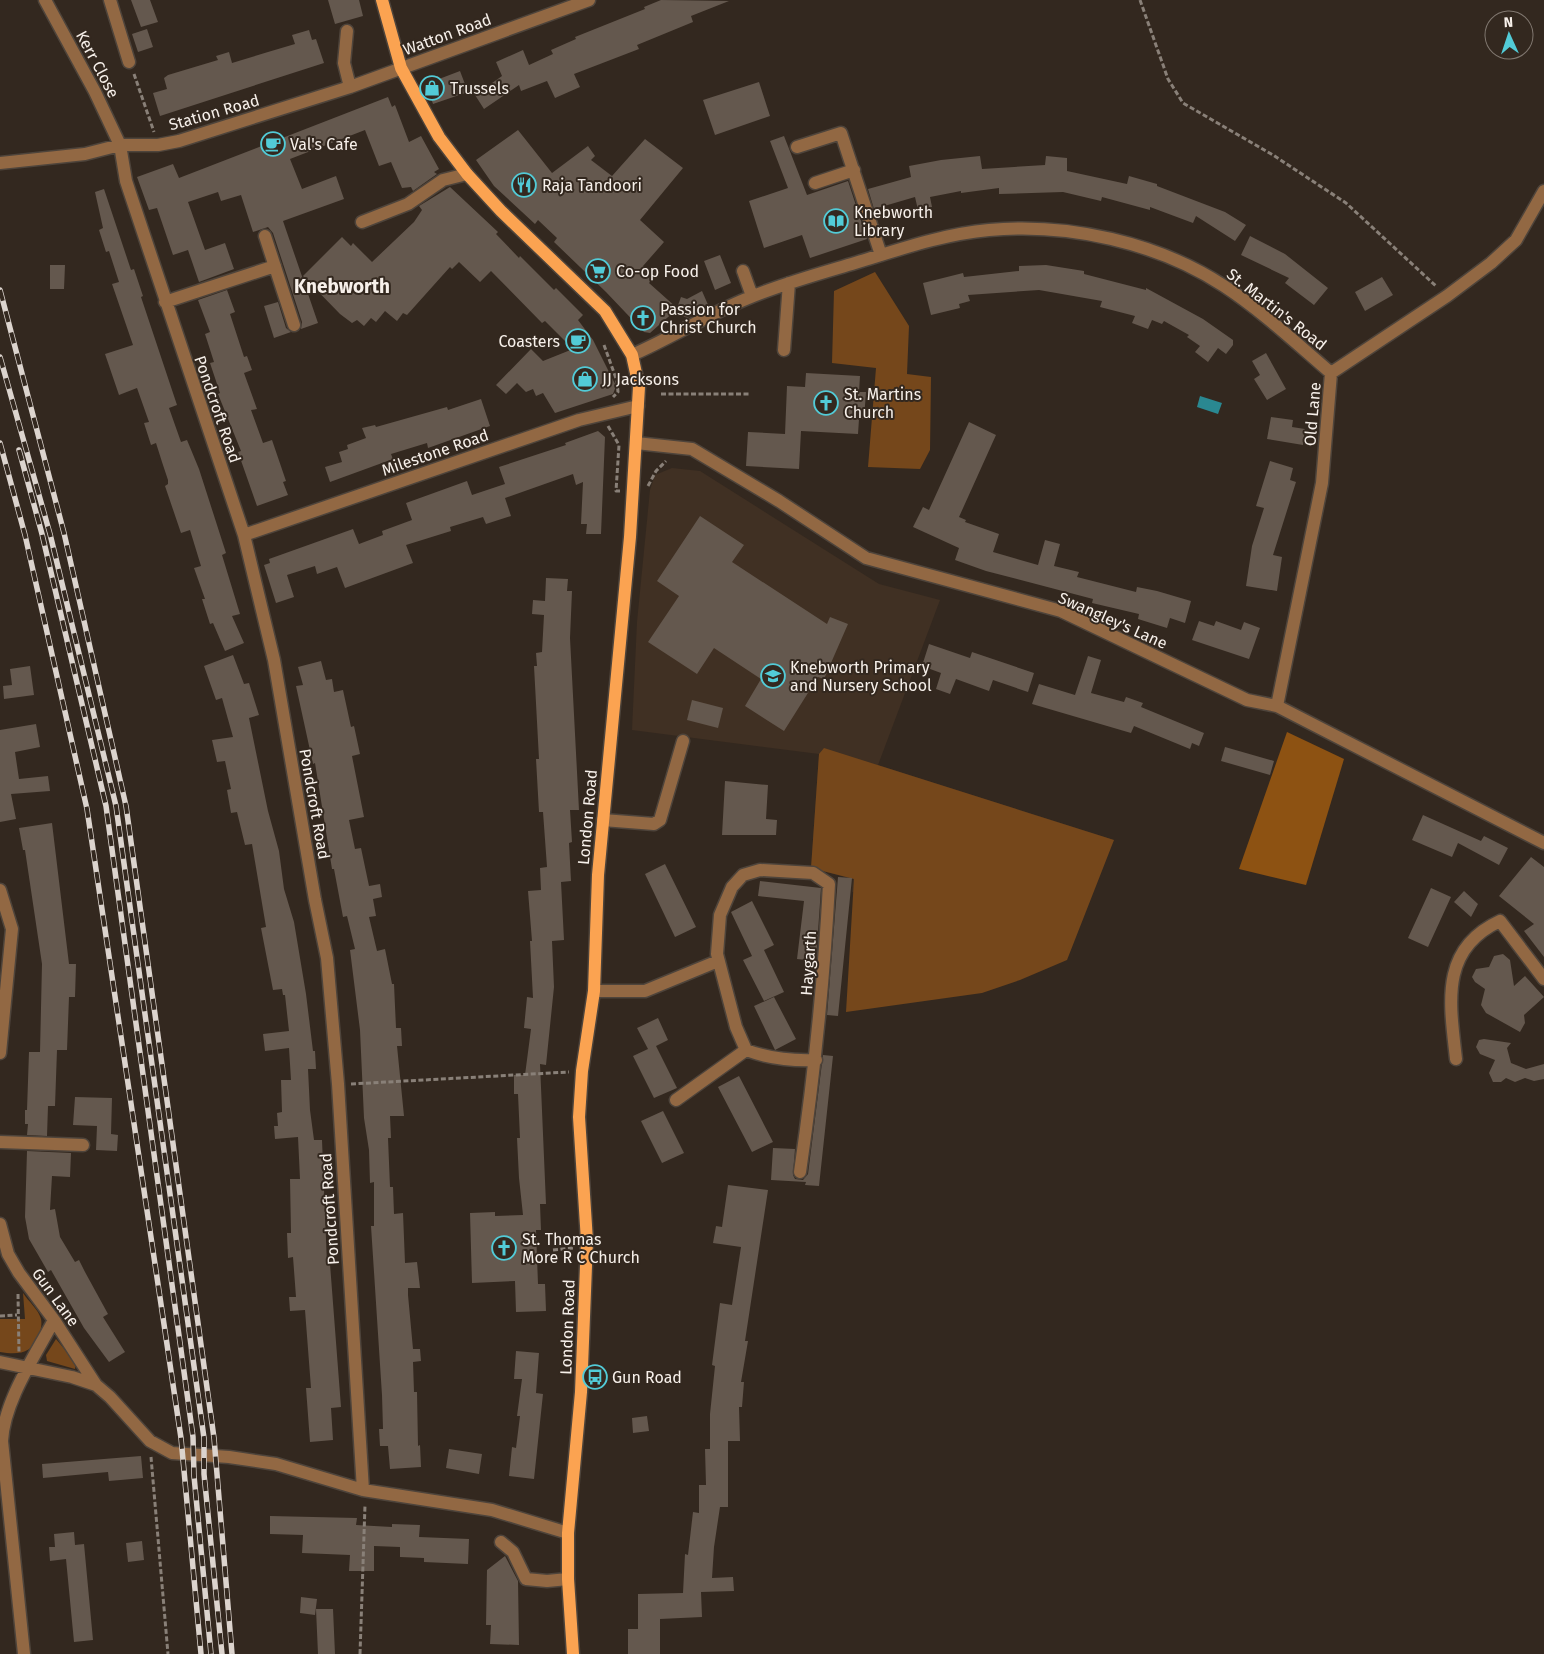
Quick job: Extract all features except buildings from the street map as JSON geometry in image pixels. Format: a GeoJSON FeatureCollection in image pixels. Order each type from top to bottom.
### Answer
{"type":"FeatureCollection","features":[{"type":"Feature","properties":{"kind":"main road","name":"London Road"},"geometry":{"type":"LineString","coordinates":[[382,0],[401,68],[439,137],[467,174],[501,212],[605,311],[632,354],[639,387],[630,537],[598,875],[594,991],[582,1072],[579,1117],[587,1241],[581,1392],[568,1534],[568,1579],[573,1654]]}},
{"type":"Feature","properties":{"kind":"street","name":"Kerr Close"},"geometry":{"type":"LineString","coordinates":[[45,0],[95,92],[120,145]]}},
{"type":"Feature","properties":{"kind":"street"},"geometry":{"type":"LineString","coordinates":[[110,0],[130,62]]}},
{"type":"Feature","properties":{"kind":"street","name":"Watton Road"},"geometry":{"type":"LineString","coordinates":[[401,68],[589,0]]}},
{"type":"Feature","properties":{"kind":"street"},"geometry":{"type":"LineString","coordinates":[[348,31],[344,63],[350,87]]}},
{"type":"Feature","properties":{"kind":"street","name":"Station Road"},"geometry":{"type":"LineString","coordinates":[[0,163],[86,154],[120,145],[158,145],[224,128],[350,87],[401,68]]}},
{"type":"Feature","properties":{"kind":"street"},"geometry":{"type":"LineString","coordinates":[[797,148],[841,133],[881,255]]}},
{"type":"Feature","properties":{"kind":"street","name":"Pondcroft Road"},"geometry":{"type":"LineString","coordinates":[[120,145],[126,181],[244,535],[274,660],[314,900],[327,958],[338,1084],[363,1490]]}},
{"type":"Feature","properties":{"kind":"street"},"geometry":{"type":"LineString","coordinates":[[814,184],[854,170]]}},
{"type":"Feature","properties":{"kind":"street"},"geometry":{"type":"LineString","coordinates":[[362,222],[408,204],[443,180],[467,174]]}},
{"type":"Feature","properties":{"kind":"street","name":"Old Lane"},"geometry":{"type":"LineString","coordinates":[[1277,706],[1322,483],[1331,373],[1447,296],[1491,263],[1516,240],[1544,192]]}},
{"type":"Feature","properties":{"kind":"street","name":"St. Martin's Road"},"geometry":{"type":"LineString","coordinates":[[632,354],[752,296],[789,283],[956,235],[988,230],[1027,228],[1062,231],[1127,244],[1160,254],[1223,286],[1263,315],[1331,373]]}},
{"type":"Feature","properties":{"kind":"street"},"geometry":{"type":"LineString","coordinates":[[265,236],[294,325]]}},
{"type":"Feature","properties":{"kind":"street"},"geometry":{"type":"LineString","coordinates":[[165,302],[275,266]]}},
{"type":"Feature","properties":{"kind":"street"},"geometry":{"type":"LineString","coordinates":[[743,271],[752,296]]}},
{"type":"Feature","properties":{"kind":"street"},"geometry":{"type":"LineString","coordinates":[[784,350],[789,283]]}},
{"type":"Feature","properties":{"kind":"street","name":"Milestone Road"},"geometry":{"type":"LineString","coordinates":[[244,535],[579,420],[638,406]]}},
{"type":"Feature","properties":{"kind":"street","name":"Swangley's Lane"},"geometry":{"type":"LineString","coordinates":[[636,443],[692,449],[779,501],[866,558],[1061,611],[1247,700],[1277,706],[1544,843]]}},
{"type":"Feature","properties":{"kind":"street"},"geometry":{"type":"LineString","coordinates":[[603,820],[654,824],[660,820],[682,741]]}},
{"type":"Feature","properties":{"kind":"street","name":"Haygarth"},"geometry":{"type":"LineString","coordinates":[[746,1050],[736,1027],[718,961],[720,915],[732,888],[744,875],[760,870],[813,873],[829,884],[825,969],[816,1060]]}},
{"type":"Feature","properties":{"kind":"street"},"geometry":{"type":"LineString","coordinates":[[0,890],[12,930],[0,1053]]}},
{"type":"Feature","properties":{"kind":"street"},"geometry":{"type":"LineString","coordinates":[[1456,1060],[1451,1010],[1454,969],[1464,949],[1488,926],[1500,921],[1544,979]]}},
{"type":"Feature","properties":{"kind":"street"},"geometry":{"type":"LineString","coordinates":[[594,991],[645,991],[718,961]]}},
{"type":"Feature","properties":{"kind":"street"},"geometry":{"type":"LineString","coordinates":[[676,1100],[746,1050],[764,1057],[789,1061],[816,1060],[800,1172]]}},
{"type":"Feature","properties":{"kind":"street"},"geometry":{"type":"LineString","coordinates":[[0,1142],[84,1145]]}},
{"type":"Feature","properties":{"kind":"street","name":"Gun Lane"},"geometry":{"type":"LineString","coordinates":[[0,1224],[8,1254],[18,1274],[54,1320],[96,1385]]}},
{"type":"Feature","properties":{"kind":"street"},"geometry":{"type":"LineString","coordinates":[[24,1654],[2,1441],[4,1418],[25,1366],[54,1320]]}},
{"type":"Feature","properties":{"kind":"street"},"geometry":{"type":"LineString","coordinates":[[0,1362],[25,1366],[96,1385],[110,1397],[150,1441],[180,1455],[229,1457],[276,1464],[363,1490],[492,1510],[568,1534]]}},
{"type":"Feature","properties":{"kind":"street"},"geometry":{"type":"LineString","coordinates":[[501,1542],[513,1552],[526,1579],[547,1581],[568,1579]]}},
{"type":"Feature","properties":{"kind":"path"},"geometry":{"type":"LineString","coordinates":[[1140,0],[1168,79],[1183,103],[1273,155],[1346,203],[1447,296]]}},
{"type":"Feature","properties":{"kind":"path"},"geometry":{"type":"LineString","coordinates":[[130,62],[158,145]]}},
{"type":"Feature","properties":{"kind":"path"},"geometry":{"type":"LineString","coordinates":[[604,345],[618,382],[618,392],[610,400]]}},
{"type":"Feature","properties":{"kind":"path"},"geometry":{"type":"LineString","coordinates":[[661,394],[723,391],[750,394]]}},
{"type":"Feature","properties":{"kind":"path"},"geometry":{"type":"LineString","coordinates":[[723,391],[723,400]]}},
{"type":"Feature","properties":{"kind":"path"},"geometry":{"type":"LineString","coordinates":[[608,426],[619,445],[616,491],[622,491]]}},
{"type":"Feature","properties":{"kind":"path"},"geometry":{"type":"LineString","coordinates":[[646,493],[648,484],[656,471],[667,461]]}},
{"type":"Feature","properties":{"kind":"path"},"geometry":{"type":"LineString","coordinates":[[338,1084],[582,1072]]}},
{"type":"Feature","properties":{"kind":"path"},"geometry":{"type":"LineString","coordinates":[[553,1250],[572,1248]]}},
{"type":"Feature","properties":{"kind":"path"},"geometry":{"type":"LineString","coordinates":[[18,1274],[17,1315],[25,1366]]}},
{"type":"Feature","properties":{"kind":"path"},"geometry":{"type":"LineString","coordinates":[[0,1316],[17,1315]]}},
{"type":"Feature","properties":{"kind":"path"},"geometry":{"type":"LineString","coordinates":[[150,1441],[168,1654]]}},
{"type":"Feature","properties":{"kind":"path"},"geometry":{"type":"LineString","coordinates":[[360,1654],[365,1502],[363,1490]]}},
{"type":"Feature","properties":{"kind":"shaded area"},"geometry":{"type":"Polygon","coordinates":[[[875,272],[909,326],[907,374],[931,377],[930,450],[920,469],[868,467],[876,368],[832,363],[834,291],[875,272]]]}},
{"type":"Feature","properties":{"kind":"shaded area","name":"Knebworth Primary and Nursery School"},"geometry":{"type":"Polygon","coordinates":[[[672,468],[700,471],[879,584],[940,600],[878,765],[1114,840],[852,892],[853,879],[811,868],[819,754],[632,730],[637,622],[650,490],[655,475],[672,468]]]}},
{"type":"Feature","properties":{"kind":"shaded area"},"geometry":{"type":"Polygon","coordinates":[[[1287,732],[1344,759],[1306,885],[1239,869],[1287,732]]]}},
{"type":"Feature","properties":{"kind":"shaded area"},"geometry":{"type":"Polygon","coordinates":[[[824,748],[1114,840],[1067,960],[1020,980],[982,993],[846,1012],[854,879],[811,868],[819,754],[824,748]]]}},
{"type":"Feature","properties":{"kind":"shaded area"},"geometry":{"type":"Polygon","coordinates":[[[23,1293],[40,1316],[41,1329],[39,1335],[32,1346],[24,1352],[0,1352],[0,1319],[25,1319],[23,1293]]]}},
{"type":"Feature","properties":{"kind":"shaded area"},"geometry":{"type":"Polygon","coordinates":[[[56,1339],[76,1363],[75,1369],[47,1361],[46,1355],[56,1339]]]}},
{"type":"Feature","properties":{"kind":"water"},"geometry":{"type":"Polygon","coordinates":[[[1200,396],[1222,403],[1218,414],[1197,407],[1200,396]]]}},
{"type":"Feature","properties":{"kind":"railway"},"geometry":{"type":"LineString","coordinates":[[0,290],[64,533],[126,806],[214,1438],[232,1654]]}},
{"type":"Feature","properties":{"kind":"railway"},"geometry":{"type":"LineString","coordinates":[[0,357],[50,534],[116,806],[204,1438],[204,1474],[222,1654]]}},
{"type":"Feature","properties":{"kind":"railway"},"geometry":{"type":"LineString","coordinates":[[0,443],[25,535],[87,809],[181,1438],[201,1654]]}},
{"type":"Feature","properties":{"kind":"railway"},"geometry":{"type":"LineString","coordinates":[[19,450],[42,534],[106,806],[193,1437],[194,1476],[211,1654]]}},
{"type":"Feature","properties":{"kind":"place","name":"Trussels"},"geometry":{"type":"Point","coordinates":[432,88]}},
{"type":"Feature","properties":{"kind":"place","name":"Val's Cafe"},"geometry":{"type":"Point","coordinates":[273,144]}},
{"type":"Feature","properties":{"kind":"place","name":"Raja Tandoori"},"geometry":{"type":"Point","coordinates":[524,185]}},
{"type":"Feature","properties":{"kind":"place","name":"Knebworth Library"},"geometry":{"type":"Point","coordinates":[836,221]}},
{"type":"Feature","properties":{"kind":"place","name":"Co-op Food"},"geometry":{"type":"Point","coordinates":[598,271]}},
{"type":"Feature","properties":{"kind":"place","name":"Passion for Christ Church"},"geometry":{"type":"Point","coordinates":[643,318]}},
{"type":"Feature","properties":{"kind":"place","name":"Coasters"},"geometry":{"type":"Point","coordinates":[578,341]}},
{"type":"Feature","properties":{"kind":"place","name":"JJ Jacksons"},"geometry":{"type":"Point","coordinates":[585,379]}},
{"type":"Feature","properties":{"kind":"place","name":"St. Martins Church"},"geometry":{"type":"Point","coordinates":[826,403]}},
{"type":"Feature","properties":{"kind":"place","name":"Knebworth Primary and Nursery School"},"geometry":{"type":"Point","coordinates":[773,676]}},
{"type":"Feature","properties":{"kind":"place","name":"St. Thomas More R C Church"},"geometry":{"type":"Point","coordinates":[504,1248]}},
{"type":"Feature","properties":{"kind":"place","name":"Gun Road"},"geometry":{"type":"Point","coordinates":[595,1377]}},
{"type":"Feature","properties":{"kind":"district","name":"Knebworth"},"geometry":{"type":"Point","coordinates":[342,286]}}]}
